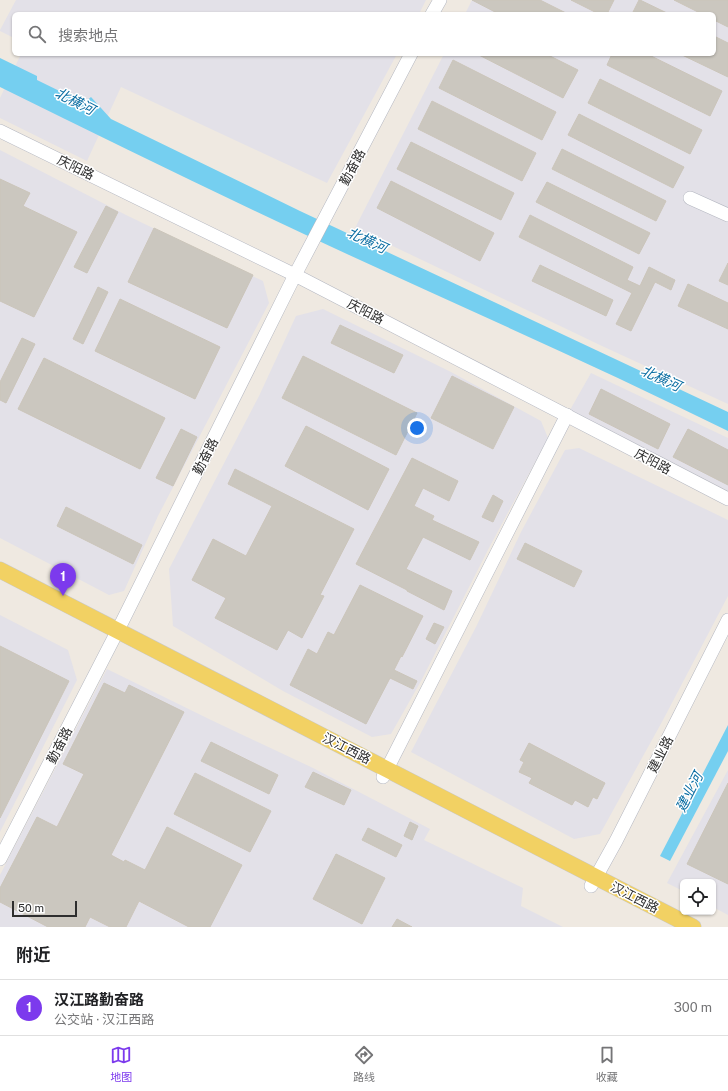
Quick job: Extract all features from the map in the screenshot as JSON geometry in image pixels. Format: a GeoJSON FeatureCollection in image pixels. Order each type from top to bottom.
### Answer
{"type":"FeatureCollection","features":[{"type":"Feature","properties":{"kind":"main road","name":"汉江西路"},"geometry":{"type":"LineString","coordinates":[[0,570],[116,634],[593,881],[693,927]]}},
{"type":"Feature","properties":{"kind":"main road","name":"汉江西路"},"geometry":{"type":"LineString","coordinates":[[0,581],[116,634]]}},
{"type":"Feature","properties":{"kind":"main road","name":"汉江西路"},"geometry":{"type":"LineString","coordinates":[[593,881],[671,927]]}},
{"type":"Feature","properties":{"kind":"street"},"geometry":{"type":"LineString","coordinates":[[433,12],[440,0]]}},
{"type":"Feature","properties":{"kind":"street","name":"勤奋路"},"geometry":{"type":"LineString","coordinates":[[0,859],[116,634],[295,275],[410,56]]}},
{"type":"Feature","properties":{"kind":"street","name":"庆阳路"},"geometry":{"type":"LineString","coordinates":[[0,131],[295,275],[728,499]]}},
{"type":"Feature","properties":{"kind":"street"},"geometry":{"type":"LineString","coordinates":[[690,198],[728,215]]}},
{"type":"Feature","properties":{"kind":"street"},"geometry":{"type":"LineString","coordinates":[[385,773],[567,415]]}},
{"type":"Feature","properties":{"kind":"street","name":"建业路"},"geometry":{"type":"LineString","coordinates":[[593,881],[616,841],[728,620]]}},
{"type":"Feature","properties":{"kind":"shaded area"},"geometry":{"type":"Polygon","coordinates":[[[16,0],[426,0],[420,12],[12,12],[12,37],[0,30],[16,0]]]}},
{"type":"Feature","properties":{"kind":"shaded area"},"geometry":{"type":"Polygon","coordinates":[[[472,0],[728,0],[728,404],[602,346],[355,228],[443,56],[716,56],[716,12],[466,12],[472,0]]]}},
{"type":"Feature","properties":{"kind":"shaded area"},"geometry":{"type":"Polygon","coordinates":[[[20,56],[396,56],[327,183],[121,87],[87,161],[0,118],[0,98],[20,56]]]}},
{"type":"Feature","properties":{"kind":"shaded area"},"geometry":{"type":"Polygon","coordinates":[[[0,150],[126,215],[263,281],[269,303],[158,516],[124,591],[109,595],[0,538],[0,150]]]}},
{"type":"Feature","properties":{"kind":"shaded area"},"geometry":{"type":"Polygon","coordinates":[[[323,309],[451,372],[541,421],[548,438],[490,546],[421,681],[391,734],[372,737],[283,691],[173,626],[169,569],[259,396],[296,316],[323,309]]]}},
{"type":"Feature","properties":{"kind":"shaded area"},"geometry":{"type":"Polygon","coordinates":[[[591,373],[728,438],[728,491],[570,410],[591,373]]]}},
{"type":"Feature","properties":{"kind":"shaded area"},"geometry":{"type":"Polygon","coordinates":[[[579,448],[728,520],[728,596],[663,720],[600,834],[574,839],[411,752],[477,625],[521,532],[565,450],[579,448]]]}},
{"type":"Feature","properties":{"kind":"shaded area"},"geometry":{"type":"Polygon","coordinates":[[[0,615],[68,650],[77,680],[0,832],[0,615]]]}},
{"type":"Feature","properties":{"kind":"shaded area"},"geometry":{"type":"Polygon","coordinates":[[[107,669],[313,768],[430,829],[424,840],[523,888],[521,906],[563,927],[0,927],[0,875],[107,669]]]}},
{"type":"Feature","properties":{"kind":"shaded area"},"geometry":{"type":"Polygon","coordinates":[[[728,770],[728,915],[716,909],[716,879],[680,879],[680,890],[667,883],[728,770]]]}},
{"type":"Feature","properties":{"kind":"water","name":"北横河"},"geometry":{"type":"Polygon","coordinates":[[[0,58],[37,76],[37,80],[84,103],[91,97],[111,119],[300,211],[728,412],[728,431],[676,405],[267,217],[0,87],[0,58]]]}},
{"type":"Feature","properties":{"kind":"water"},"geometry":{"type":"Polygon","coordinates":[[[728,725],[728,751],[670,861],[660,856],[728,725]]]}},
{"type":"Feature","properties":{"kind":"building"},"geometry":{"type":"Polygon","coordinates":[[[472,0],[540,0],[564,12],[495,12],[472,0]]]}},
{"type":"Feature","properties":{"kind":"building"},"geometry":{"type":"Polygon","coordinates":[[[571,0],[614,0],[608,12],[595,12],[571,0]]]}},
{"type":"Feature","properties":{"kind":"building"},"geometry":{"type":"Polygon","coordinates":[[[640,0],[665,12],[633,12],[640,0]]]}},
{"type":"Feature","properties":{"kind":"building"},"geometry":{"type":"Polygon","coordinates":[[[674,0],[728,0],[728,27],[716,21],[716,12],[698,12],[674,0]]]}},
{"type":"Feature","properties":{"kind":"building"},"geometry":{"type":"Polygon","coordinates":[[[716,37],[728,43],[728,77],[684,56],[716,56],[716,37]]]}},
{"type":"Feature","properties":{"kind":"building"},"geometry":{"type":"Polygon","coordinates":[[[481,56],[550,56],[578,70],[563,98],[481,56]]]}},
{"type":"Feature","properties":{"kind":"building"},"geometry":{"type":"Polygon","coordinates":[[[611,56],[651,56],[722,91],[710,116],[607,65],[611,56]]]}},
{"type":"Feature","properties":{"kind":"building"},"geometry":{"type":"Polygon","coordinates":[[[453,60],[556,112],[542,140],[439,88],[453,60]]]}},
{"type":"Feature","properties":{"kind":"building"},"geometry":{"type":"Polygon","coordinates":[[[600,79],[702,130],[690,154],[588,103],[600,79]]]}},
{"type":"Feature","properties":{"kind":"building"},"geometry":{"type":"Polygon","coordinates":[[[432,101],[536,153],[522,181],[418,129],[432,101]]]}},
{"type":"Feature","properties":{"kind":"building"},"geometry":{"type":"Polygon","coordinates":[[[579,114],[684,167],[673,188],[568,135],[579,114]]]}},
{"type":"Feature","properties":{"kind":"building"},"geometry":{"type":"Polygon","coordinates":[[[411,142],[514,193],[501,220],[397,169],[411,142]]]}},
{"type":"Feature","properties":{"kind":"building"},"geometry":{"type":"Polygon","coordinates":[[[562,149],[666,201],[656,221],[552,169],[562,149]]]}},
{"type":"Feature","properties":{"kind":"building"},"geometry":{"type":"Polygon","coordinates":[[[0,179],[30,193],[23,206],[77,232],[34,317],[0,301],[0,179]]]}},
{"type":"Feature","properties":{"kind":"building"},"geometry":{"type":"Polygon","coordinates":[[[391,181],[494,233],[480,261],[377,208],[391,181]]]}},
{"type":"Feature","properties":{"kind":"building"},"geometry":{"type":"Polygon","coordinates":[[[547,182],[650,233],[639,254],[536,202],[547,182]]]}},
{"type":"Feature","properties":{"kind":"building"},"geometry":{"type":"Polygon","coordinates":[[[106,206],[118,212],[87,273],[74,267],[106,206]]]}},
{"type":"Feature","properties":{"kind":"building"},"geometry":{"type":"Polygon","coordinates":[[[530,215],[633,267],[627,280],[640,286],[649,267],[675,280],[671,290],[655,282],[631,331],[616,324],[632,293],[519,237],[530,215]]]}},
{"type":"Feature","properties":{"kind":"building"},"geometry":{"type":"Polygon","coordinates":[[[154,228],[253,275],[227,328],[128,282],[154,228]]]}},
{"type":"Feature","properties":{"kind":"building"},"geometry":{"type":"Polygon","coordinates":[[[728,263],[728,285],[719,281],[728,263]]]}},
{"type":"Feature","properties":{"kind":"building"},"geometry":{"type":"Polygon","coordinates":[[[540,265],[613,300],[606,316],[532,281],[540,265]]]}},
{"type":"Feature","properties":{"kind":"building"},"geometry":{"type":"Polygon","coordinates":[[[688,284],[728,303],[728,329],[678,306],[688,284]]]}},
{"type":"Feature","properties":{"kind":"building"},"geometry":{"type":"Polygon","coordinates":[[[98,287],[108,292],[83,344],[73,339],[98,287]]]}},
{"type":"Feature","properties":{"kind":"building"},"geometry":{"type":"Polygon","coordinates":[[[120,299],[220,347],[195,399],[95,351],[120,299]]]}},
{"type":"Feature","properties":{"kind":"building"},"geometry":{"type":"Polygon","coordinates":[[[340,325],[403,355],[394,373],[331,343],[340,325]]]}},
{"type":"Feature","properties":{"kind":"building"},"geometry":{"type":"Polygon","coordinates":[[[22,338],[35,344],[6,403],[0,400],[0,382],[22,338]]]}},
{"type":"Feature","properties":{"kind":"building"},"geometry":{"type":"Polygon","coordinates":[[[303,356],[417,413],[396,455],[282,398],[303,356]]]}},
{"type":"Feature","properties":{"kind":"building"},"geometry":{"type":"Polygon","coordinates":[[[44,358],[165,418],[140,469],[18,409],[44,358]]]}},
{"type":"Feature","properties":{"kind":"building"},"geometry":{"type":"Polygon","coordinates":[[[452,376],[514,407],[493,449],[431,418],[452,376]]]}},
{"type":"Feature","properties":{"kind":"building"},"geometry":{"type":"Polygon","coordinates":[[[601,389],[670,424],[658,449],[589,414],[601,389]]]}},
{"type":"Feature","properties":{"kind":"building"},"geometry":{"type":"Polygon","coordinates":[[[306,426],[389,469],[368,510],[285,466],[306,426]]]}},
{"type":"Feature","properties":{"kind":"building"},"geometry":{"type":"Polygon","coordinates":[[[181,429],[197,437],[173,486],[156,478],[181,429]]]}},
{"type":"Feature","properties":{"kind":"building"},"geometry":{"type":"Polygon","coordinates":[[[688,429],[728,450],[728,485],[673,457],[688,429]]]}},
{"type":"Feature","properties":{"kind":"building"},"geometry":{"type":"Polygon","coordinates":[[[412,458],[458,481],[449,501],[423,488],[414,506],[434,516],[432,520],[479,542],[470,560],[423,537],[406,569],[452,591],[444,610],[356,564],[412,458]]]}},
{"type":"Feature","properties":{"kind":"building"},"geometry":{"type":"Polygon","coordinates":[[[235,469],[354,529],[320,595],[324,596],[302,638],[288,630],[277,650],[215,618],[226,598],[192,580],[213,539],[246,556],[272,506],[228,484],[235,469]]]}},
{"type":"Feature","properties":{"kind":"building"},"geometry":{"type":"Polygon","coordinates":[[[493,495],[503,501],[493,522],[482,517],[493,495]]]}},
{"type":"Feature","properties":{"kind":"building"},"geometry":{"type":"Polygon","coordinates":[[[66,507],[142,545],[133,564],[57,526],[66,507]]]}},
{"type":"Feature","properties":{"kind":"building"},"geometry":{"type":"Polygon","coordinates":[[[525,543],[582,571],[574,587],[517,559],[525,543]]]}},
{"type":"Feature","properties":{"kind":"building"},"geometry":{"type":"Polygon","coordinates":[[[360,585],[423,616],[394,670],[417,681],[413,689],[390,678],[366,724],[290,685],[308,649],[317,654],[328,632],[334,635],[360,585]]]}},
{"type":"Feature","properties":{"kind":"building"},"geometry":{"type":"Polygon","coordinates":[[[434,623],[444,627],[435,644],[426,639],[434,623]]]}},
{"type":"Feature","properties":{"kind":"building"},"geometry":{"type":"Polygon","coordinates":[[[0,646],[69,681],[0,818],[0,646]]]}},
{"type":"Feature","properties":{"kind":"building"},"geometry":{"type":"Polygon","coordinates":[[[104,683],[125,693],[129,685],[184,712],[111,855],[145,870],[167,827],[242,865],[210,927],[189,927],[139,901],[126,927],[110,927],[90,917],[85,927],[48,927],[0,902],[0,888],[37,817],[57,827],[84,774],[63,764],[104,683]]]}},
{"type":"Feature","properties":{"kind":"building"},"geometry":{"type":"Polygon","coordinates":[[[211,742],[278,775],[269,794],[201,761],[211,742]]]}},
{"type":"Feature","properties":{"kind":"building"},"geometry":{"type":"Polygon","coordinates":[[[529,743],[605,783],[597,799],[593,797],[588,807],[575,800],[572,805],[529,783],[532,778],[519,772],[524,762],[520,760],[529,743]]]}},
{"type":"Feature","properties":{"kind":"building"},"geometry":{"type":"Polygon","coordinates":[[[313,772],[351,790],[344,805],[305,787],[313,772]]]}},
{"type":"Feature","properties":{"kind":"building"},"geometry":{"type":"Polygon","coordinates":[[[195,773],[271,811],[250,852],[174,814],[195,773]]]}},
{"type":"Feature","properties":{"kind":"building"},"geometry":{"type":"Polygon","coordinates":[[[728,783],[728,884],[687,864],[728,783]]]}},
{"type":"Feature","properties":{"kind":"building"},"geometry":{"type":"Polygon","coordinates":[[[410,822],[418,826],[412,840],[404,836],[410,822]]]}},
{"type":"Feature","properties":{"kind":"building"},"geometry":{"type":"Polygon","coordinates":[[[368,828],[402,845],[396,857],[362,840],[368,828]]]}},
{"type":"Feature","properties":{"kind":"building"},"geometry":{"type":"Polygon","coordinates":[[[336,854],[385,878],[362,924],[313,899],[336,854]]]}},
{"type":"Feature","properties":{"kind":"building"},"geometry":{"type":"Polygon","coordinates":[[[397,919],[412,927],[392,927],[397,919]]]}},
{"type":"Feature","properties":{"kind":"place","name":"汉江路勤奋路"},"geometry":{"type":"Point","coordinates":[63,596]}},
{"type":"Feature","properties":{"kind":"water label","name":"建业河"},"geometry":{"type":"Point","coordinates":[689,792]}}]}
